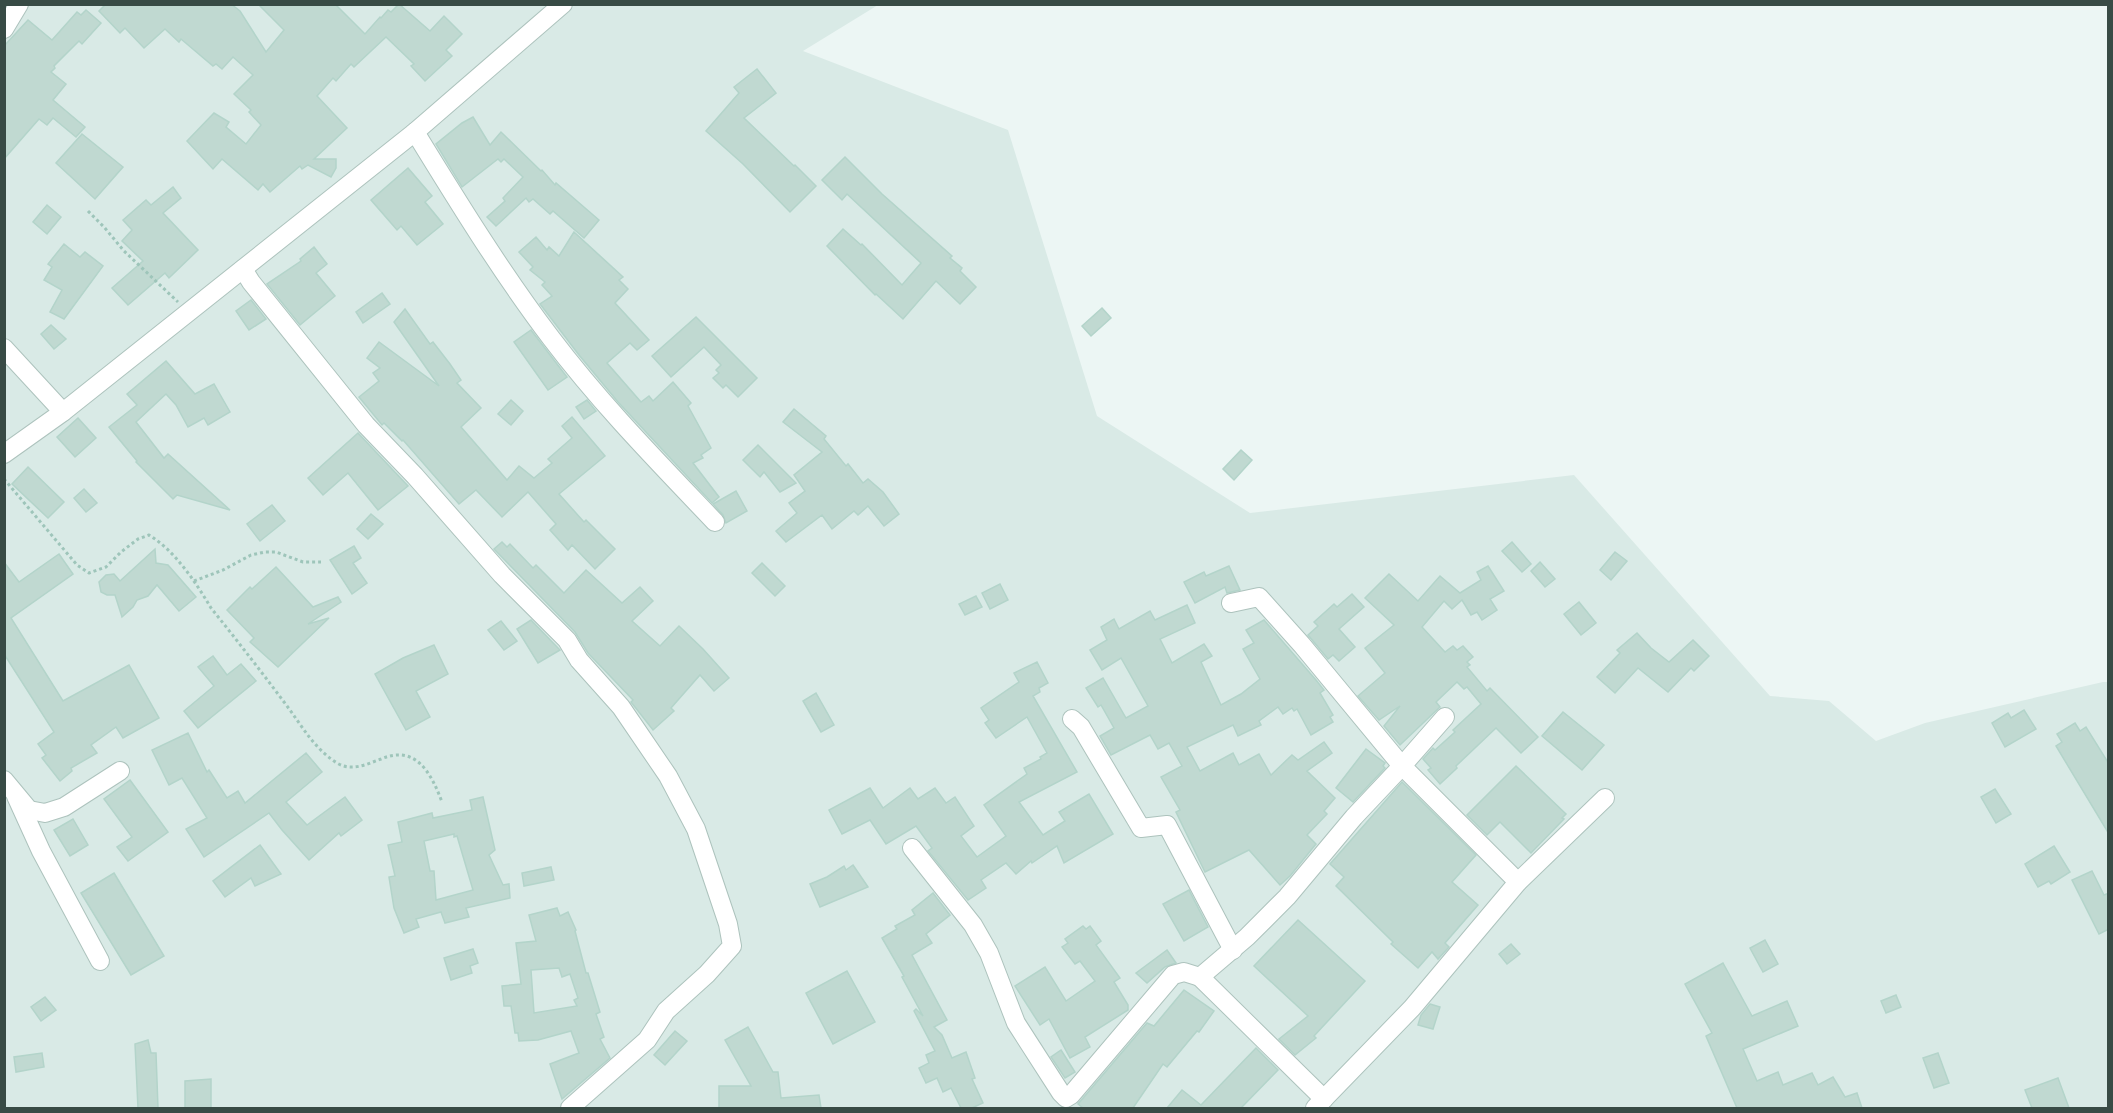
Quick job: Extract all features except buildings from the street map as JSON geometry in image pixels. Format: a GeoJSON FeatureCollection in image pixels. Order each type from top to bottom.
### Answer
{"type":"FeatureCollection","features":[{"type":"Feature","properties":{"kind":"street"},"geometry":{"type":"LineString","coordinates":[[4,29],[19,4]]}},
{"type":"Feature","properties":{"kind":"street"},"geometry":{"type":"LineString","coordinates":[[4,454],[63,412],[415,132],[563,4]]}},
{"type":"Feature","properties":{"kind":"street"},"geometry":{"type":"LineString","coordinates":[[415,132],[483,242],[551,338],[621,422],[715,522]]}},
{"type":"Feature","properties":{"kind":"street"},"geometry":{"type":"LineString","coordinates":[[243,268],[251,282],[366,425],[415,476],[495,568],[567,640],[579,660],[621,707],[668,776],[696,829],[726,914],[732,946],[707,974],[666,1011],[647,1040],[570,1108]]}},
{"type":"Feature","properties":{"kind":"street"},"geometry":{"type":"LineString","coordinates":[[4,348],[63,412]]}},
{"type":"Feature","properties":{"kind":"street"},"geometry":{"type":"LineString","coordinates":[[1231,603],[1259,597],[1302,645],[1402,766],[1518,882]]}},
{"type":"Feature","properties":{"kind":"street"},"geometry":{"type":"LineString","coordinates":[[1200,977],[1233,950],[1287,897],[1354,817],[1445,717]]}},
{"type":"Feature","properties":{"kind":"street"},"geometry":{"type":"LineString","coordinates":[[1072,719],[1081,727],[1141,828],[1167,825],[1233,950]]}},
{"type":"Feature","properties":{"kind":"street"},"geometry":{"type":"LineString","coordinates":[[4,780],[29,810],[45,813],[64,807],[120,771]]}},
{"type":"Feature","properties":{"kind":"street"},"geometry":{"type":"LineString","coordinates":[[16,796],[41,851],[100,962]]}},
{"type":"Feature","properties":{"kind":"street"},"geometry":{"type":"LineString","coordinates":[[912,848],[973,924],[989,953],[1016,1023],[1066,1098],[1071,1095],[1173,975],[1184,972],[1200,977],[1319,1104],[1412,1008],[1518,882],[1605,798]]}},
{"type":"Feature","properties":{"kind":"path"},"geometry":{"type":"LineString","coordinates":[[88,211],[124,251],[189,312]]}},
{"type":"Feature","properties":{"kind":"path"},"geometry":{"type":"LineString","coordinates":[[4,479],[77,565],[89,573],[106,567],[138,539],[149,535],[160,542],[194,581],[211,608],[289,708],[309,739],[322,752],[339,765],[349,768],[367,766],[382,758],[410,756],[429,773],[442,802]]}},
{"type":"Feature","properties":{"kind":"path"},"geometry":{"type":"LineString","coordinates":[[194,581],[223,570],[251,555],[265,552],[276,552],[303,562],[321,562]]}},
{"type":"Feature","properties":{"kind":"shaded area"},"geometry":{"type":"Polygon","coordinates":[[[5,5],[878,5],[803,51],[1008,130],[1097,416],[1250,513],[1574,475],[1770,696],[1829,701],[1876,741],[1925,723],[2108,682],[2108,1108],[5,1108],[5,5]]]}}]}
